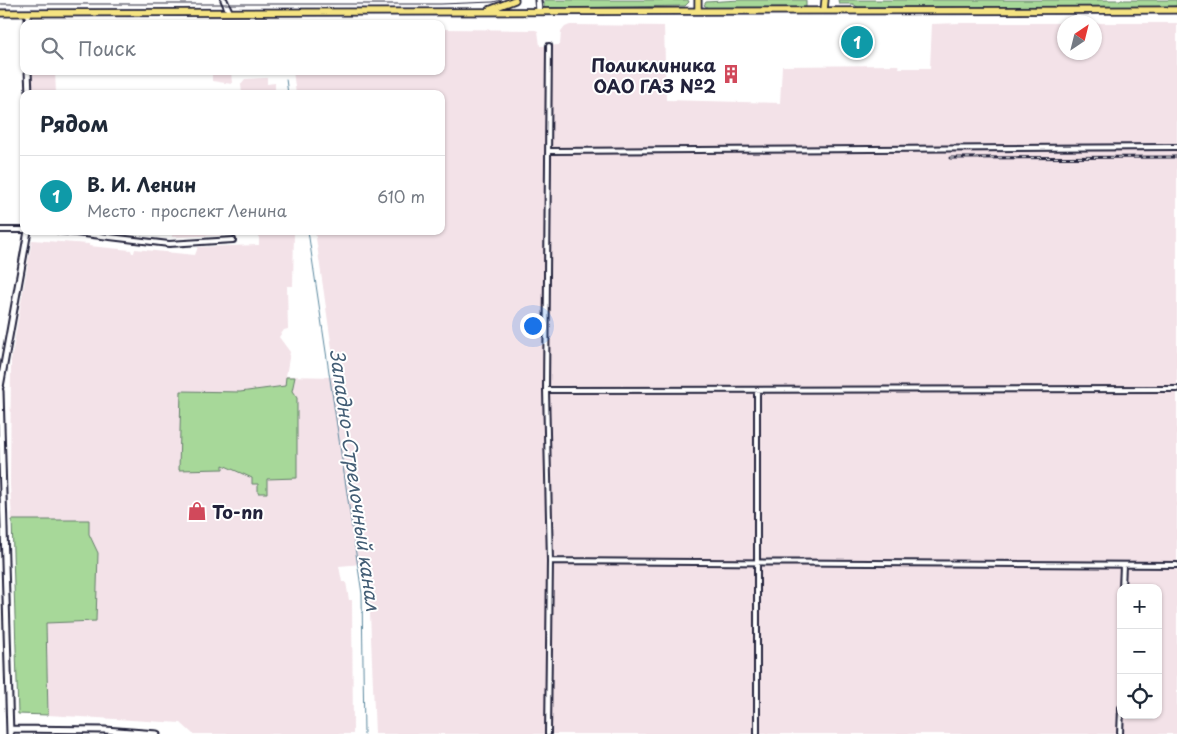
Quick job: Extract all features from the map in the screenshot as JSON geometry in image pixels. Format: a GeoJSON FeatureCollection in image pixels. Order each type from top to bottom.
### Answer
{"type":"FeatureCollection","features":[{"type":"Feature","properties":{"kind":"main road"},"geometry":{"type":"LineString","coordinates":[[487,11],[515,0]]}},
{"type":"Feature","properties":{"kind":"main road"},"geometry":{"type":"LineString","coordinates":[[698,0],[698,11]]}},
{"type":"Feature","properties":{"kind":"main road"},"geometry":{"type":"LineString","coordinates":[[824,10],[825,0]]}},
{"type":"Feature","properties":{"kind":"main road"},"geometry":{"type":"LineString","coordinates":[[0,13],[1177,10]]}},
{"type":"Feature","properties":{"kind":"street"},"geometry":{"type":"LineString","coordinates":[[224,0],[229,11]]}},
{"type":"Feature","properties":{"kind":"street"},"geometry":{"type":"LineString","coordinates":[[538,0],[539,11]]}},
{"type":"Feature","properties":{"kind":"street"},"geometry":{"type":"LineString","coordinates":[[28,14],[28,20]]}},
{"type":"Feature","properties":{"kind":"street"},"geometry":{"type":"LineString","coordinates":[[548,734],[550,561],[546,390],[550,151],[549,46]]}},
{"type":"Feature","properties":{"kind":"street"},"geometry":{"type":"LineString","coordinates":[[28,75],[28,90]]}},
{"type":"Feature","properties":{"kind":"street"},"geometry":{"type":"LineString","coordinates":[[550,151],[1177,147]]}},
{"type":"Feature","properties":{"kind":"street"},"geometry":{"type":"LineString","coordinates":[[0,230],[20,230]]}},
{"type":"Feature","properties":{"kind":"street"},"geometry":{"type":"LineString","coordinates":[[27,235],[0,389],[10,732],[104,730],[157,734]]}},
{"type":"Feature","properties":{"kind":"street"},"geometry":{"type":"LineString","coordinates":[[93,235],[169,244],[233,240]]}},
{"type":"Feature","properties":{"kind":"street"},"geometry":{"type":"LineString","coordinates":[[546,390],[1177,389]]}},
{"type":"Feature","properties":{"kind":"street"},"geometry":{"type":"LineString","coordinates":[[757,390],[757,734]]}},
{"type":"Feature","properties":{"kind":"street"},"geometry":{"type":"LineString","coordinates":[[550,561],[1177,565]]}},
{"type":"Feature","properties":{"kind":"street"},"geometry":{"type":"LineString","coordinates":[[1122,565],[1122,584]]}},
{"type":"Feature","properties":{"kind":"street"},"geometry":{"type":"LineString","coordinates":[[1120,734],[1121,719]]}},
{"type":"Feature","properties":{"kind":"shaded area"},"geometry":{"type":"Polygon","coordinates":[[[1057,23],[1057,60],[1102,60],[1102,23],[1177,23],[1177,734],[375,734],[370,613],[362,564],[339,566],[342,582],[346,582],[349,600],[352,600],[353,734],[193,734],[181,723],[48,715],[46,623],[98,553],[89,534],[88,520],[12,520],[10,485],[11,360],[32,240],[89,244],[89,246],[131,250],[132,253],[134,253],[135,249],[195,255],[198,247],[259,245],[259,235],[294,235],[293,286],[287,286],[288,329],[284,330],[279,337],[290,352],[286,376],[336,377],[316,235],[445,235],[445,90],[295,90],[294,75],[445,75],[445,29],[535,30],[538,31],[540,46],[560,45],[561,32],[570,25],[664,26],[666,100],[780,103],[782,66],[898,65],[899,68],[930,68],[932,24],[1057,23]]]}},
{"type":"Feature","properties":{"kind":"shaded area"},"geometry":{"type":"Polygon","coordinates":[[[29,75],[55,75],[56,90],[30,90],[29,75]]]}},
{"type":"Feature","properties":{"kind":"shaded area"},"geometry":{"type":"Polygon","coordinates":[[[212,75],[231,75],[232,84],[212,81],[212,75]]]}},
{"type":"Feature","properties":{"kind":"shaded area"},"geometry":{"type":"Polygon","coordinates":[[[267,78],[267,84],[275,83],[275,90],[242,90],[241,84],[245,79],[267,78]]]}},
{"type":"Feature","properties":{"kind":"shaded area"},"geometry":{"type":"Polygon","coordinates":[[[172,235],[230,235],[172,237],[172,235]]]}},
{"type":"Feature","properties":{"kind":"green space"},"geometry":{"type":"Polygon","coordinates":[[[544,0],[688,0],[689,2],[685,6],[544,8],[544,0]]]}},
{"type":"Feature","properties":{"kind":"green space"},"geometry":{"type":"Polygon","coordinates":[[[806,0],[806,8],[708,8],[704,5],[706,2],[806,0]]]}},
{"type":"Feature","properties":{"kind":"green space"},"geometry":{"type":"Polygon","coordinates":[[[838,0],[1177,0],[1177,6],[1142,8],[859,8],[853,4],[839,4],[838,0]]]}},
{"type":"Feature","properties":{"kind":"green space"},"geometry":{"type":"Polygon","coordinates":[[[286,377],[295,377],[292,391],[297,398],[297,478],[267,479],[267,493],[258,493],[258,484],[252,484],[252,478],[223,465],[223,469],[179,470],[181,391],[240,392],[285,386],[286,377]]]}},
{"type":"Feature","properties":{"kind":"green space"},"geometry":{"type":"Polygon","coordinates":[[[12,520],[89,520],[89,534],[98,553],[96,621],[46,623],[48,715],[18,714],[12,520]]]}},
{"type":"Feature","properties":{"kind":"waterway","name":"Западно-Стрелочный канал"},"geometry":{"type":"LineString","coordinates":[[286,79],[287,90]]}},
{"type":"Feature","properties":{"kind":"waterway","name":"Западно-Стрелочный канал"},"geometry":{"type":"LineString","coordinates":[[309,235],[362,594],[364,734]]}},
{"type":"Feature","properties":{"kind":"tram line"},"geometry":{"type":"LineString","coordinates":[[0,4],[441,4],[501,0]]}},
{"type":"Feature","properties":{"kind":"railway"},"geometry":{"type":"LineString","coordinates":[[950,158],[1177,157]]}},
{"type":"Feature","properties":{"kind":"place","name":"В. И. Ленин"},"geometry":{"type":"Point","coordinates":[857,42]}},
{"type":"Feature","properties":{"kind":"place","name":"Поликлиника ОАО ГАЗ №2"},"geometry":{"type":"Point","coordinates":[731,74]}},
{"type":"Feature","properties":{"kind":"place","name":"To-nn"},"geometry":{"type":"Point","coordinates":[197,511]}}]}
